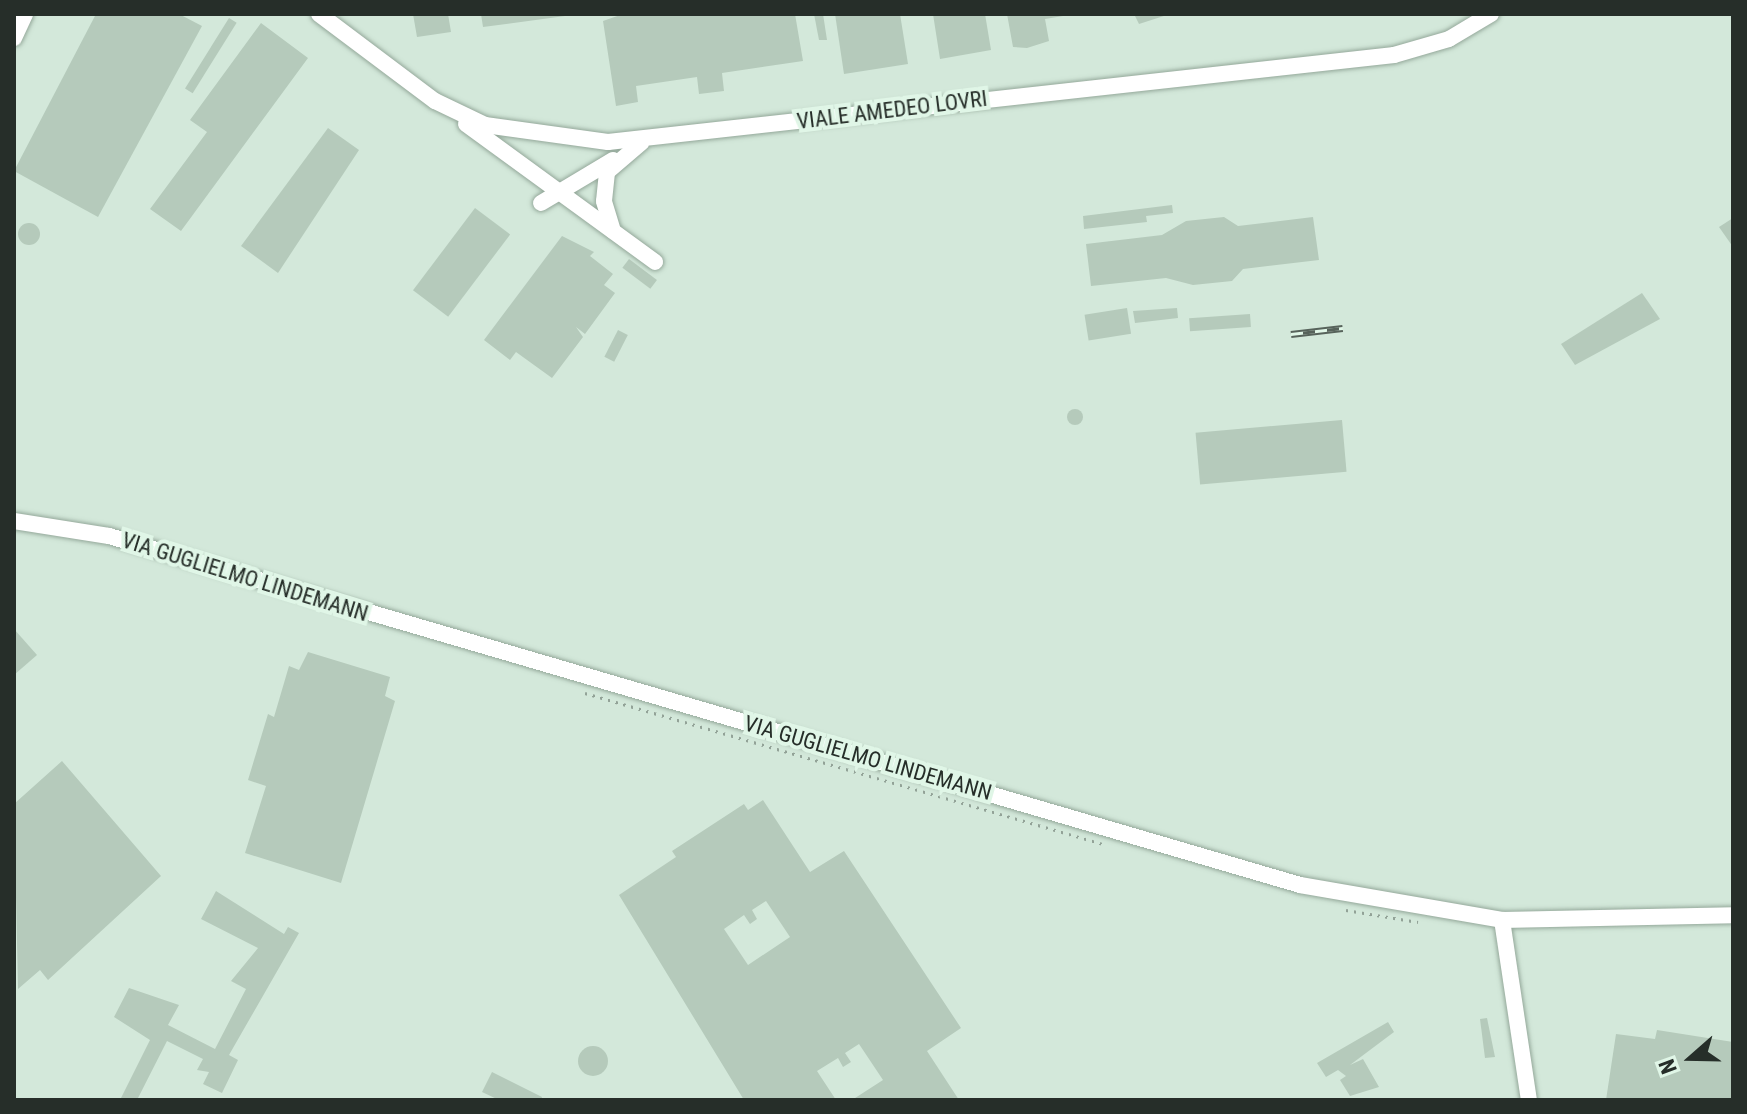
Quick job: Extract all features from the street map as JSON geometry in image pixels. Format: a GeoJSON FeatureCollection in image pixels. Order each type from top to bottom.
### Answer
{"type":"FeatureCollection","features":[{"type":"Feature","properties":{"kind":"street"},"geometry":{"type":"LineString","coordinates":[[15,31],[25,14]]}},
{"type":"Feature","properties":{"kind":"street","name":"VIALE AMEDEO LOVRI"},"geometry":{"type":"LineString","coordinates":[[319,14],[435,101],[485,125],[543,139],[650,139],[1394,55],[1449,39],[1491,14]]}},
{"type":"Feature","properties":{"kind":"street"},"geometry":{"type":"LineString","coordinates":[[435,101],[655,262]]}},
{"type":"Feature","properties":{"kind":"street"},"geometry":{"type":"LineString","coordinates":[[541,203],[556,190],[650,139]]}},
{"type":"Feature","properties":{"kind":"street"},"geometry":{"type":"LineString","coordinates":[[613,160],[604,201],[613,231]]}},
{"type":"Feature","properties":{"kind":"street","name":"VIA GUGLIELMO LINDEMANN"},"geometry":{"type":"LineString","coordinates":[[14,521],[109,536],[1300,885],[1502,920],[1733,915]]}},
{"type":"Feature","properties":{"kind":"street"},"geometry":{"type":"LineString","coordinates":[[1502,920],[1529,1100]]}},
{"type":"Feature","properties":{"kind":"building"},"geometry":{"type":"Polygon","coordinates":[[[96,14],[179,14],[202,26],[98,217],[14,171],[96,14]]]}},
{"type":"Feature","properties":{"kind":"building"},"geometry":{"type":"Polygon","coordinates":[[[413,14],[448,14],[451,32],[417,37],[413,14]]]}},
{"type":"Feature","properties":{"kind":"building"},"geometry":{"type":"Polygon","coordinates":[[[481,14],[565,14],[565,16],[483,27],[481,14]]]}},
{"type":"Feature","properties":{"kind":"building"},"geometry":{"type":"Polygon","coordinates":[[[623,14],[795,14],[803,61],[722,73],[724,91],[699,94],[697,77],[636,86],[638,102],[616,106],[603,21],[623,14]]]}},
{"type":"Feature","properties":{"kind":"building"},"geometry":{"type":"Polygon","coordinates":[[[814,14],[823,14],[827,40],[819,40],[814,14]]]}},
{"type":"Feature","properties":{"kind":"building"},"geometry":{"type":"Polygon","coordinates":[[[835,14],[900,14],[908,64],[844,74],[835,14]]]}},
{"type":"Feature","properties":{"kind":"building"},"geometry":{"type":"Polygon","coordinates":[[[933,14],[985,14],[991,50],[940,59],[933,14]]]}},
{"type":"Feature","properties":{"kind":"building"},"geometry":{"type":"Polygon","coordinates":[[[1007,14],[1063,16],[1045,19],[1049,41],[1027,48],[1013,47],[1007,14]]]}},
{"type":"Feature","properties":{"kind":"building"},"geometry":{"type":"Polygon","coordinates":[[[1134,14],[1170,14],[1139,24],[1134,14]]]}},
{"type":"Feature","properties":{"kind":"building"},"geometry":{"type":"Polygon","coordinates":[[[229,18],[237,23],[193,93],[185,88],[229,18]]]}},
{"type":"Feature","properties":{"kind":"building"},"geometry":{"type":"Polygon","coordinates":[[[261,23],[308,58],[181,231],[150,209],[207,132],[190,120],[261,23]]]}},
{"type":"Feature","properties":{"kind":"building"},"geometry":{"type":"Polygon","coordinates":[[[328,128],[359,150],[278,273],[241,246],[328,128]]]}},
{"type":"Feature","properties":{"kind":"building"},"geometry":{"type":"Polygon","coordinates":[[[1172,205],[1173,213],[1146,216],[1147,222],[1084,229],[1083,216],[1172,205]]]}},
{"type":"Feature","properties":{"kind":"building"},"geometry":{"type":"Polygon","coordinates":[[[475,208],[510,234],[448,317],[413,290],[475,208]]]}},
{"type":"Feature","properties":{"kind":"building"},"geometry":{"type":"Polygon","coordinates":[[[1224,217],[1238,226],[1313,217],[1319,260],[1243,269],[1232,281],[1193,285],[1166,278],[1091,286],[1086,244],[1162,235],[1186,221],[1224,217]]]}},
{"type":"Feature","properties":{"kind":"building"},"geometry":{"type":"Polygon","coordinates":[[[1733,218],[1733,247],[1719,227],[1733,218]]]}},
{"type":"Feature","properties":{"kind":"building"},"geometry":{"type":"Polygon","coordinates":[[[29,223],[37,226],[40,234],[37,242],[29,245],[21,242],[18,234],[21,226],[29,223]]]}},
{"type":"Feature","properties":{"kind":"building"},"geometry":{"type":"Polygon","coordinates":[[[562,236],[594,252],[590,256],[613,274],[604,285],[615,293],[585,334],[576,327],[583,337],[552,378],[516,352],[510,360],[484,340],[562,236]]]}},
{"type":"Feature","properties":{"kind":"building"},"geometry":{"type":"Polygon","coordinates":[[[629,259],[657,280],[650,289],[622,268],[629,259]]]}},
{"type":"Feature","properties":{"kind":"building"},"geometry":{"type":"Polygon","coordinates":[[[1642,293],[1660,319],[1575,365],[1561,344],[1642,293]]]}},
{"type":"Feature","properties":{"kind":"building"},"geometry":{"type":"Polygon","coordinates":[[[1127,308],[1131,334],[1089,340],[1085,315],[1127,308]]]}},
{"type":"Feature","properties":{"kind":"building"},"geometry":{"type":"Polygon","coordinates":[[[1177,308],[1178,318],[1135,323],[1133,311],[1177,308]]]}},
{"type":"Feature","properties":{"kind":"building"},"geometry":{"type":"Polygon","coordinates":[[[1250,314],[1251,327],[1190,331],[1189,318],[1250,314]]]}},
{"type":"Feature","properties":{"kind":"building"},"geometry":{"type":"Polygon","coordinates":[[[618,330],[628,335],[614,362],[604,357],[618,330]]]}},
{"type":"Feature","properties":{"kind":"building"},"geometry":{"type":"Polygon","coordinates":[[[1075,409],[1081,411],[1081,423],[1075,425],[1069,423],[1067,417],[1069,411],[1075,409]]]}},
{"type":"Feature","properties":{"kind":"building"},"geometry":{"type":"Polygon","coordinates":[[[1342,420],[1347,472],[1200,485],[1196,433],[1342,420]]]}},
{"type":"Feature","properties":{"kind":"building"},"geometry":{"type":"Polygon","coordinates":[[[14,629],[37,655],[14,675],[14,629]]]}},
{"type":"Feature","properties":{"kind":"building"},"geometry":{"type":"Polygon","coordinates":[[[308,652],[390,677],[385,696],[395,701],[341,883],[245,853],[266,786],[248,780],[268,714],[274,717],[289,666],[299,670],[308,652]]]}},
{"type":"Feature","properties":{"kind":"building"},"geometry":{"type":"Polygon","coordinates":[[[62,761],[161,876],[48,980],[40,970],[18,989],[14,804],[62,761]]]}},
{"type":"Feature","properties":{"kind":"building"},"geometry":{"type":"Polygon","coordinates":[[[763,800],[810,872],[844,851],[961,1028],[927,1051],[959,1100],[852,1100],[883,1080],[859,1044],[845,1053],[851,1062],[843,1067],[838,1058],[817,1071],[836,1100],[744,1100],[619,895],[676,857],[672,851],[744,804],[748,810],[763,800]],[[766,901],[752,910],[757,919],[750,924],[744,915],[724,929],[748,965],[790,937],[766,901]]]}},
{"type":"Feature","properties":{"kind":"building"},"geometry":{"type":"Polygon","coordinates":[[[216,891],[284,934],[288,927],[299,933],[229,1055],[238,1060],[222,1093],[203,1084],[209,1072],[197,1070],[203,1059],[167,1041],[137,1100],[120,1100],[150,1040],[114,1017],[129,988],[179,1005],[168,1025],[215,1049],[246,989],[231,981],[258,948],[201,919],[216,891]]]}},
{"type":"Feature","properties":{"kind":"building"},"geometry":{"type":"Polygon","coordinates":[[[1487,1018],[1495,1057],[1485,1058],[1480,1019],[1487,1018]]]}},
{"type":"Feature","properties":{"kind":"building"},"geometry":{"type":"Polygon","coordinates":[[[1388,1022],[1394,1032],[1350,1065],[1363,1059],[1379,1087],[1350,1096],[1340,1080],[1346,1076],[1338,1070],[1326,1077],[1317,1063],[1388,1022]]]}},
{"type":"Feature","properties":{"kind":"building"},"geometry":{"type":"Polygon","coordinates":[[[1657,1030],[1733,1042],[1733,1100],[1606,1100],[1616,1034],[1655,1039],[1657,1030]]]}},
{"type":"Feature","properties":{"kind":"building"},"geometry":{"type":"Polygon","coordinates":[[[593,1046],[604,1050],[608,1061],[604,1072],[593,1076],[582,1072],[578,1061],[582,1050],[593,1046]]]}},
{"type":"Feature","properties":{"kind":"building"},"geometry":{"type":"Polygon","coordinates":[[[492,1072],[542,1097],[541,1100],[499,1100],[482,1092],[492,1072]]]}},
{"type":"Feature","properties":{"kind":"railway"},"geometry":{"type":"LineString","coordinates":[[1291,334],[1343,328]]}}]}
